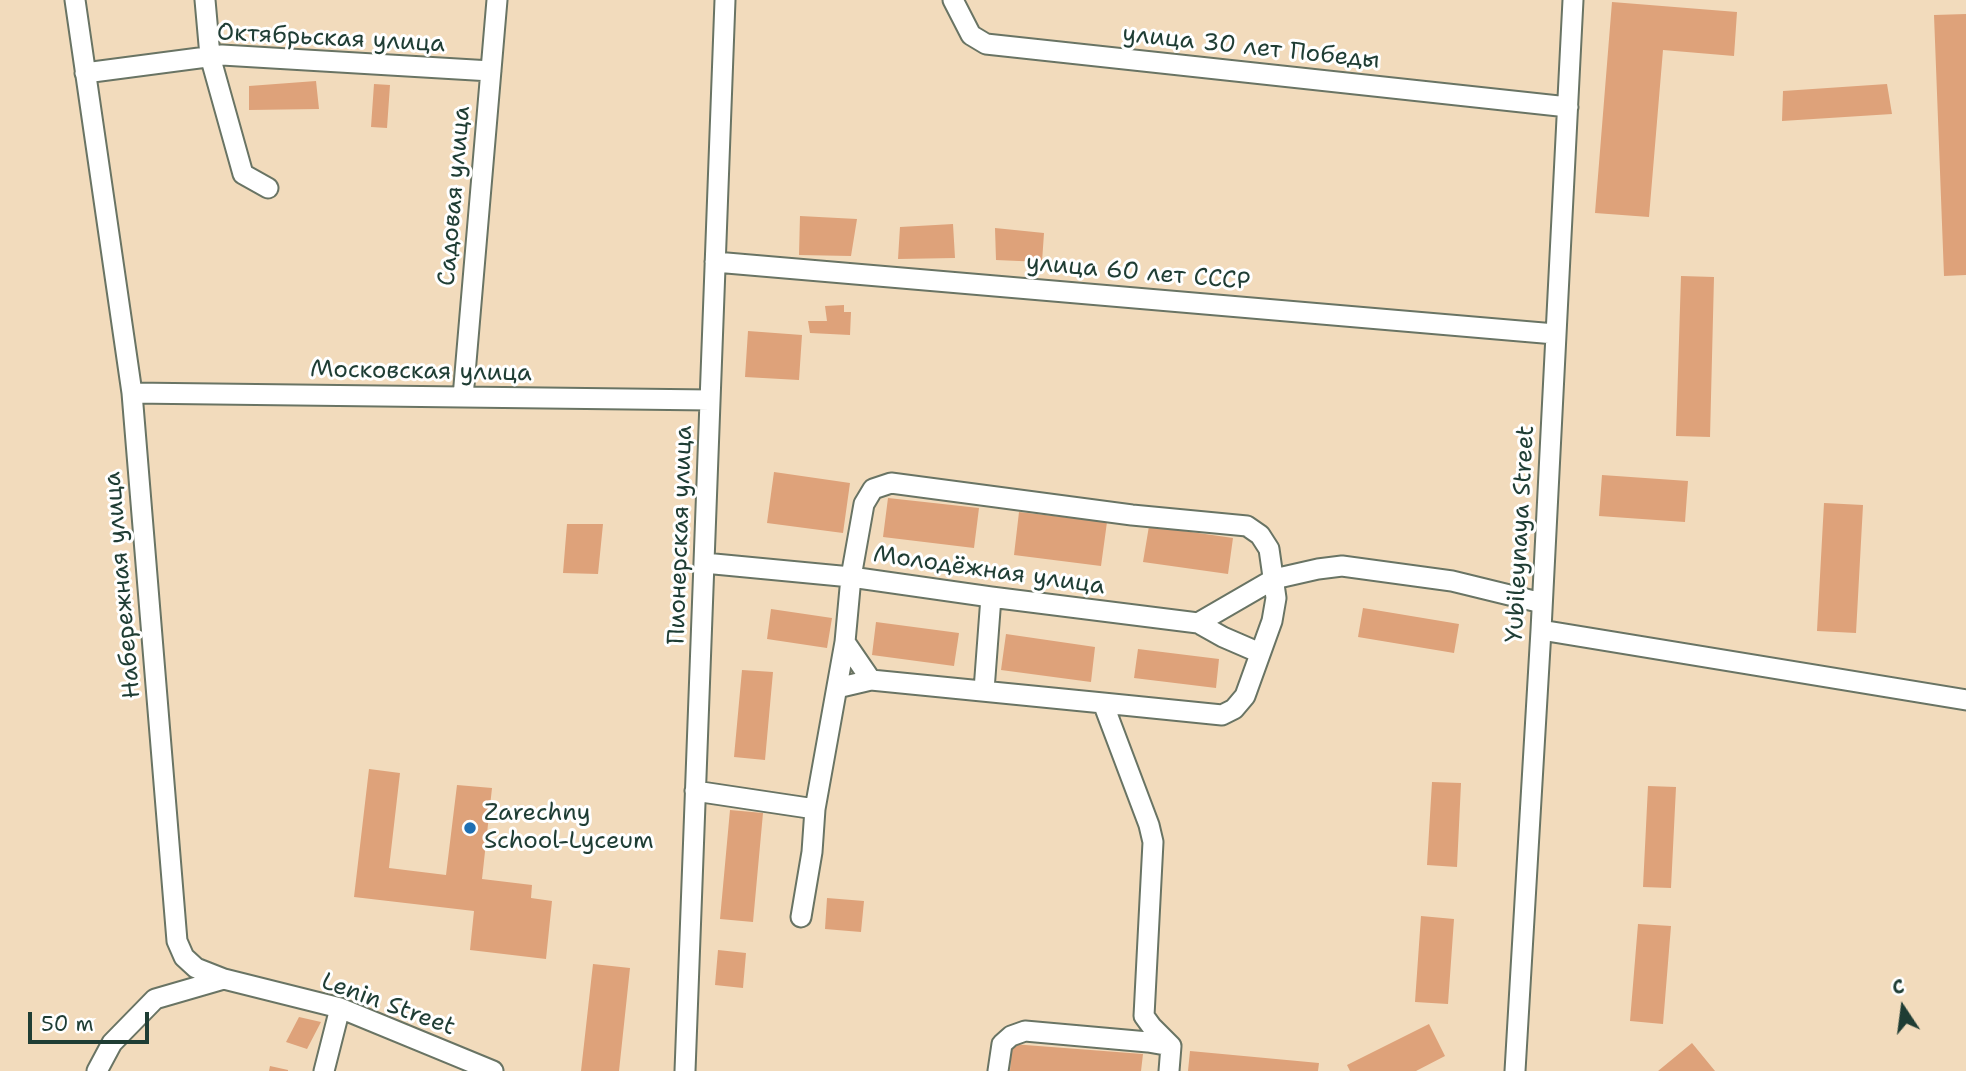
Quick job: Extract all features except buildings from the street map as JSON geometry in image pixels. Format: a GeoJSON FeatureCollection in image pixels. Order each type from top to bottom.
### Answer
{"type":"FeatureCollection","features":[{"type":"Feature","properties":{"kind":"street","name":"Набережная улица"},"geometry":{"type":"LineString","coordinates":[[75,0],[132,393],[177,941],[184,957],[196,968],[224,979]]}},
{"type":"Feature","properties":{"kind":"street"},"geometry":{"type":"LineString","coordinates":[[205,0],[210,56],[243,174],[268,188]]}},
{"type":"Feature","properties":{"kind":"street","name":"Садовая улица"},"geometry":{"type":"LineString","coordinates":[[463,397],[497,0]]}},
{"type":"Feature","properties":{"kind":"street","name":"Пионерская улица"},"geometry":{"type":"LineString","coordinates":[[685,1071],[725,0]]}},
{"type":"Feature","properties":{"kind":"street","name":"улица 30 лет Победы"},"geometry":{"type":"LineString","coordinates":[[953,0],[971,35],[986,44],[1567,107]]}},
{"type":"Feature","properties":{"kind":"street","name":"Yubileynaya Street"},"geometry":{"type":"LineString","coordinates":[[1515,1071],[1541,630],[1573,0]]}},
{"type":"Feature","properties":{"kind":"street","name":"Октябрьская улица"},"geometry":{"type":"LineString","coordinates":[[85,73],[222,55],[491,71]]}},
{"type":"Feature","properties":{"kind":"street","name":"улица 60 лет СССР"},"geometry":{"type":"LineString","coordinates":[[715,262],[1556,334]]}},
{"type":"Feature","properties":{"kind":"street","name":"Московская улица"},"geometry":{"type":"LineString","coordinates":[[132,393],[710,400]]}},
{"type":"Feature","properties":{"kind":"street"},"geometry":{"type":"LineString","coordinates":[[801,918],[813,852],[815,809],[845,642],[851,577],[864,504],[873,489],[891,484],[1132,515],[1247,526],[1260,535],[1269,549],[1276,598],[1272,621],[1245,696],[1234,709],[1222,715],[871,680],[837,688]]}},
{"type":"Feature","properties":{"kind":"street","name":"Молодёжная улица"},"geometry":{"type":"LineString","coordinates":[[704,563],[851,577],[1198,623],[1260,653]]}},
{"type":"Feature","properties":{"kind":"street"},"geometry":{"type":"LineString","coordinates":[[1198,623],[1274,579],[1342,566],[1452,581],[1542,603]]}},
{"type":"Feature","properties":{"kind":"street"},"geometry":{"type":"LineString","coordinates":[[984,690],[991,597]]}},
{"type":"Feature","properties":{"kind":"street"},"geometry":{"type":"LineString","coordinates":[[1541,630],[1966,700]]}},
{"type":"Feature","properties":{"kind":"street"},"geometry":{"type":"LineString","coordinates":[[845,642],[871,680]]}},
{"type":"Feature","properties":{"kind":"street"},"geometry":{"type":"LineString","coordinates":[[1103,703],[1153,842],[1144,1016],[1171,1046],[1169,1071]]}},
{"type":"Feature","properties":{"kind":"street"},"geometry":{"type":"LineString","coordinates":[[695,791],[815,809]]}},
{"type":"Feature","properties":{"kind":"street"},"geometry":{"type":"LineString","coordinates":[[97,1071],[112,1043],[155,999],[224,979]]}},
{"type":"Feature","properties":{"kind":"street","name":"Lenin Street"},"geometry":{"type":"LineString","coordinates":[[224,979],[340,1008],[494,1071]]}},
{"type":"Feature","properties":{"kind":"street"},"geometry":{"type":"LineString","coordinates":[[324,1071],[340,1008]]}},
{"type":"Feature","properties":{"kind":"street"},"geometry":{"type":"LineString","coordinates":[[998,1071],[1002,1044],[1011,1036],[1025,1031],[1171,1046]]}},
{"type":"Feature","properties":{"kind":"place","name":"Zarechny School-Lyceum"},"geometry":{"type":"Point","coordinates":[470,828]}}]}
